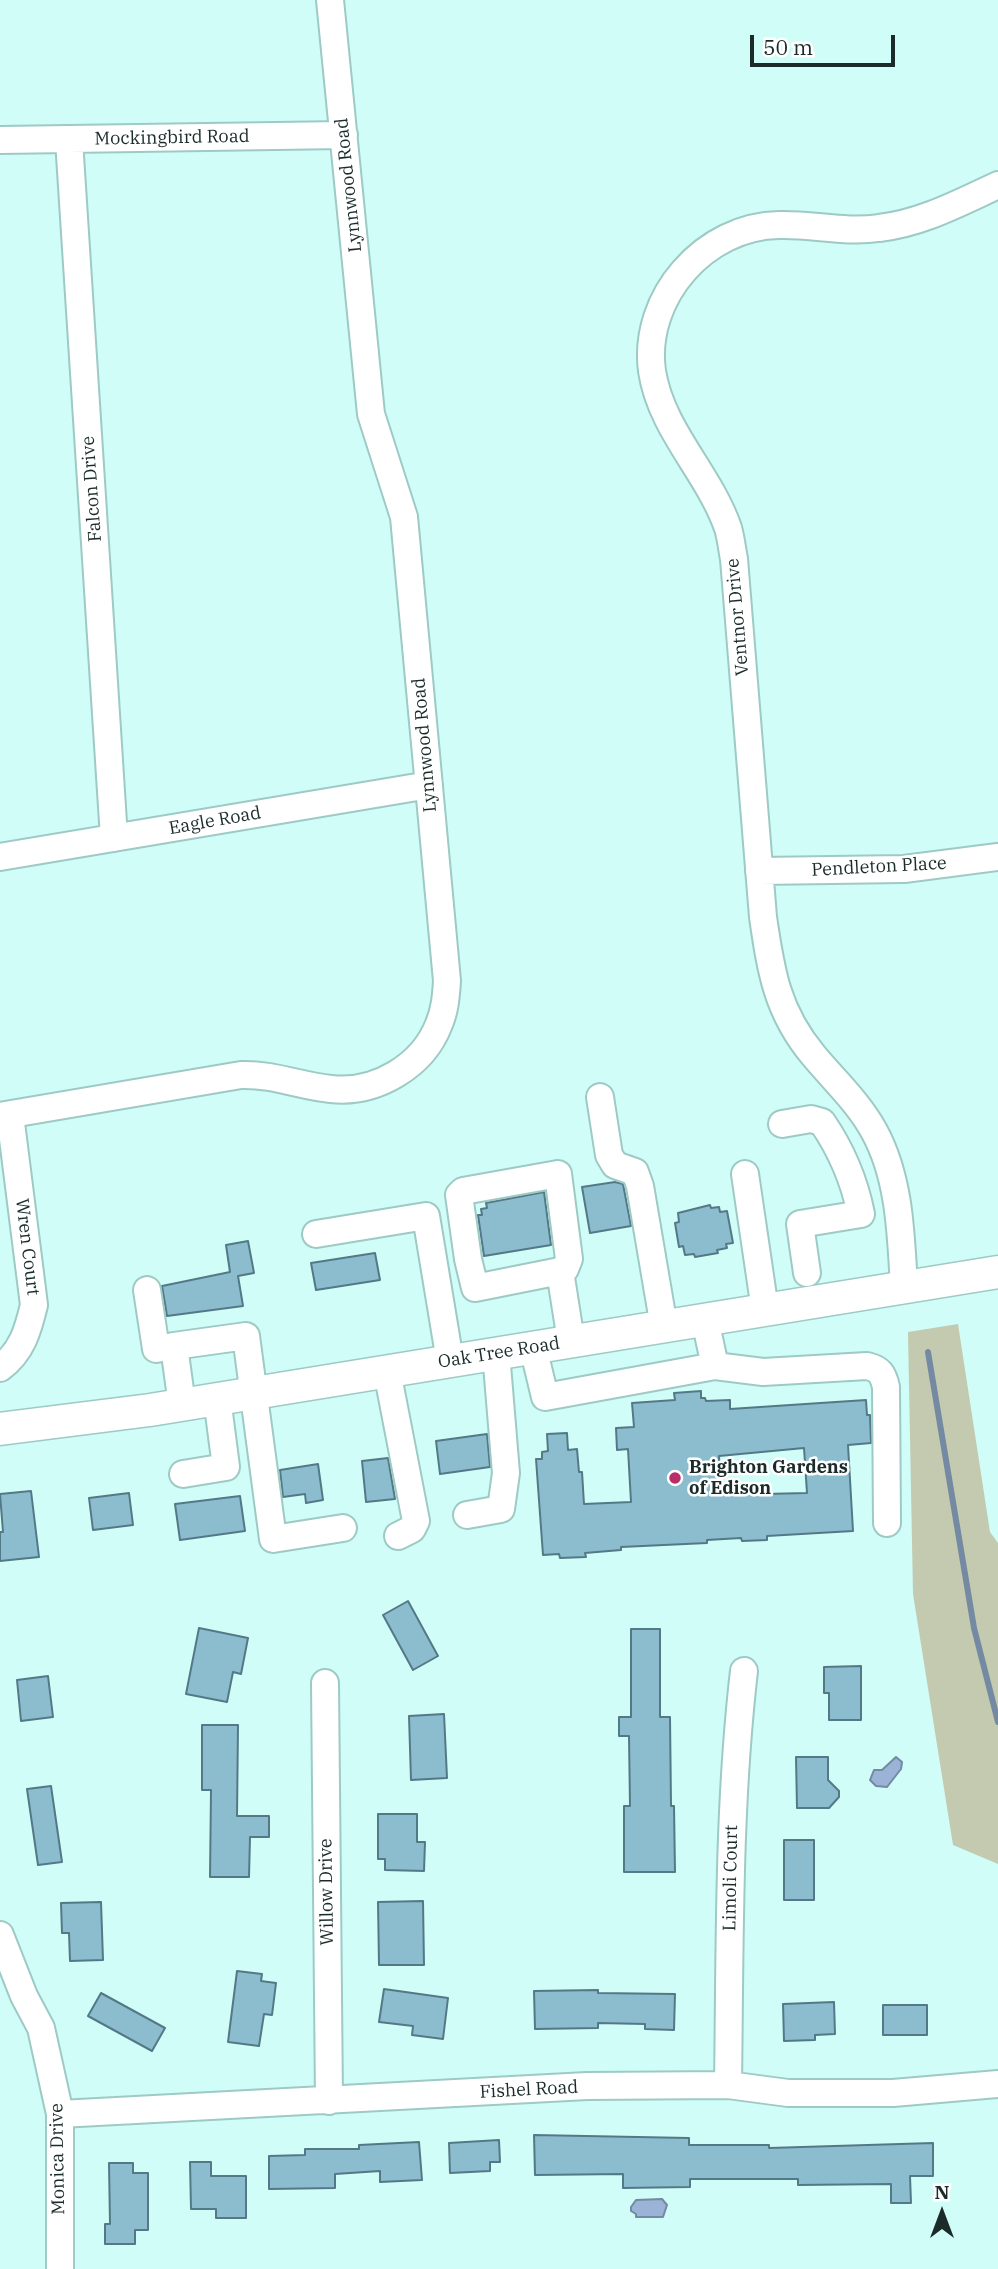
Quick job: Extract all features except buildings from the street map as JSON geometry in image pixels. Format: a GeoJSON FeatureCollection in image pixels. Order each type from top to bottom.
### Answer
{"type":"FeatureCollection","features":[{"type":"Feature","properties":{"kind":"main road","name":"Oak Tree Road"},"geometry":{"type":"LineString","coordinates":[[0,1429],[182,1405],[998,1272]]}},
{"type":"Feature","properties":{"kind":"street","name":"Lynnwood Road"},"geometry":{"type":"LineString","coordinates":[[5,1116],[241,1075],[273,1076],[332,1089],[355,1089],[376,1084],[414,1061],[439,1025],[447,981],[404,517],[371,414],[330,0]]}},
{"type":"Feature","properties":{"kind":"street","name":"Mockingbird Road"},"geometry":{"type":"LineString","coordinates":[[0,140],[344,135]]}},
{"type":"Feature","properties":{"kind":"street","name":"Falcon Drive"},"geometry":{"type":"LineString","coordinates":[[69,140],[114,838]]}},
{"type":"Feature","properties":{"kind":"street","name":"Ventnor Drive"},"geometry":{"type":"LineString","coordinates":[[904,1287],[899,1212],[888,1165],[874,1130],[842,1087],[812,1054],[782,1007],[771,972],[734,559],[729,529],[660,403],[652,370],[652,346],[657,319],[667,294],[683,271],[702,253],[726,238],[751,229],[778,225],[855,230],[906,223],[943,211],[998,185]]}},
{"type":"Feature","properties":{"kind":"street","name":"Eagle Road"},"geometry":{"type":"LineString","coordinates":[[0,856],[429,785]]}},
{"type":"Feature","properties":{"kind":"street","name":"Pendleton Place"},"geometry":{"type":"LineString","coordinates":[[760,872],[904,869],[998,857]]}},
{"type":"Feature","properties":{"kind":"street"},"geometry":{"type":"LineString","coordinates":[[600,1097],[610,1155],[615,1165],[635,1172],[640,1186],[664,1326]]}},
{"type":"Feature","properties":{"kind":"street","name":"Wren Court"},"geometry":{"type":"LineString","coordinates":[[0,1368],[18,1351],[27,1332],[34,1305],[5,1116]]}},
{"type":"Feature","properties":{"kind":"street"},"geometry":{"type":"LineString","coordinates":[[782,1124],[811,1119],[822,1122],[843,1154],[855,1186],[861,1214],[800,1224],[807,1273]]}},
{"type":"Feature","properties":{"kind":"street"},"geometry":{"type":"LineString","coordinates":[[558,1174],[569,1259],[565,1269],[559,1271],[475,1287],[459,1195],[463,1191],[558,1174]]}},
{"type":"Feature","properties":{"kind":"street"},"geometry":{"type":"LineString","coordinates":[[745,1174],[765,1310]]}},
{"type":"Feature","properties":{"kind":"street"},"geometry":{"type":"LineString","coordinates":[[316,1234],[426,1216],[450,1361]]}},
{"type":"Feature","properties":{"kind":"street"},"geometry":{"type":"LineString","coordinates":[[559,1271],[571,1341]]}},
{"type":"Feature","properties":{"kind":"street"},"geometry":{"type":"LineString","coordinates":[[147,1290],[156,1349],[246,1336],[273,1539],[343,1528]]}},
{"type":"Feature","properties":{"kind":"street"},"geometry":{"type":"LineString","coordinates":[[705,1320],[715,1366]]}},
{"type":"Feature","properties":{"kind":"street"},"geometry":{"type":"LineString","coordinates":[[174,1346],[182,1405]]}},
{"type":"Feature","properties":{"kind":"street"},"geometry":{"type":"LineString","coordinates":[[533,1348],[545,1398],[715,1366],[763,1372],[867,1366],[877,1368],[886,1387],[887,1523]]}},
{"type":"Feature","properties":{"kind":"street"},"geometry":{"type":"LineString","coordinates":[[467,1515],[502,1509],[506,1473],[496,1353]]}},
{"type":"Feature","properties":{"kind":"street"},"geometry":{"type":"LineString","coordinates":[[387,1371],[416,1521],[412,1529],[398,1536]]}},
{"type":"Feature","properties":{"kind":"street"},"geometry":{"type":"LineString","coordinates":[[183,1474],[226,1468],[217,1398]]}},
{"type":"Feature","properties":{"kind":"street","name":"Limoli Court"},"geometry":{"type":"LineString","coordinates":[[728,2085],[731,1840],[735,1745],[744,1671]]}},
{"type":"Feature","properties":{"kind":"street","name":"Willow Drive"},"geometry":{"type":"LineString","coordinates":[[325,1683],[329,2101]]}},
{"type":"Feature","properties":{"kind":"street","name":"Monica Drive"},"geometry":{"type":"LineString","coordinates":[[0,1934],[14,1974],[41,2028],[60,2114],[60,2269]]}},
{"type":"Feature","properties":{"kind":"street","name":"Fishel Road"},"geometry":{"type":"LineString","coordinates":[[60,2114],[587,2087],[728,2085],[788,2093],[893,2093],[998,2084]]}},
{"type":"Feature","properties":{"kind":"green space"},"geometry":{"type":"Polygon","coordinates":[[[958,1324],[990,1532],[998,1543],[998,1864],[953,1845],[913,1594],[908,1332],[958,1324]]]}},
{"type":"Feature","properties":{"kind":"water"},"geometry":{"type":"Polygon","coordinates":[[[896,1757],[902,1762],[901,1769],[887,1787],[876,1786],[870,1780],[874,1770],[882,1770],[896,1757]]]}},
{"type":"Feature","properties":{"kind":"water"},"geometry":{"type":"Polygon","coordinates":[[[662,2199],[667,2205],[663,2217],[636,2217],[631,2211],[636,2200],[662,2199]]]}},
{"type":"Feature","properties":{"kind":"waterway"},"geometry":{"type":"LineString","coordinates":[[928,1352],[974,1628],[998,1722]]}},
{"type":"Feature","properties":{"kind":"place","name":"Brighton Gardens of Edison"},"geometry":{"type":"Point","coordinates":[675,1478]}}]}
